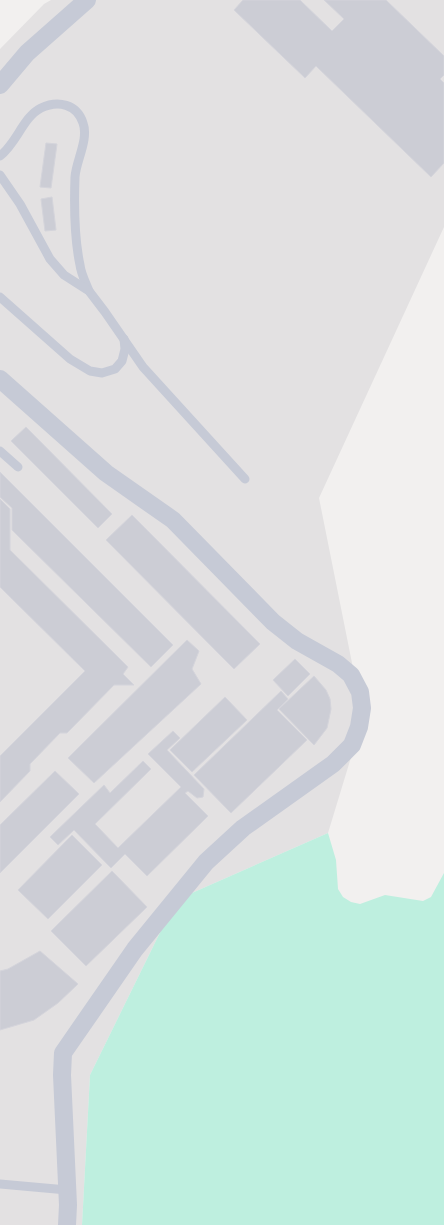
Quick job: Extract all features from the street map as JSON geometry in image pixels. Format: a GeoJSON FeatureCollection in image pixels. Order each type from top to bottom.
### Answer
{"type":"FeatureCollection","features":[{"type":"Feature","properties":{"kind":"street"},"geometry":{"type":"LineString","coordinates":[[0,85],[27,53],[87,0]]}},
{"type":"Feature","properties":{"kind":"street"},"geometry":{"type":"LineString","coordinates":[[0,379],[106,473],[173,520],[273,622],[297,641],[338,664],[351,675],[360,692],[362,708],[359,727],[352,745],[333,764],[243,828],[206,862],[135,949],[62,1053],[67,1225]]}},
{"type":"Feature","properties":{"kind":"lane"},"geometry":{"type":"LineString","coordinates":[[0,156],[10,148],[30,116],[40,109],[55,104],[70,106],[78,113],[84,124],[83,139],[75,176],[76,235],[80,266],[89,291],[124,338],[143,367],[246,479]]}},
{"type":"Feature","properties":{"kind":"lane"},"geometry":{"type":"LineString","coordinates":[[0,175],[20,204],[50,260],[64,274],[89,291]]}},
{"type":"Feature","properties":{"kind":"lane"},"geometry":{"type":"LineString","coordinates":[[0,297],[65,354],[90,371],[102,373],[115,369],[122,362],[125,349],[124,338]]}},
{"type":"Feature","properties":{"kind":"lane"},"geometry":{"type":"LineString","coordinates":[[0,451],[18,467]]}},
{"type":"Feature","properties":{"kind":"lane"},"geometry":{"type":"LineString","coordinates":[[0,1184],[67,1190]]}},
{"type":"Feature","properties":{"kind":"shaded area"},"geometry":{"type":"Polygon","coordinates":[[[51,0],[444,0],[444,227],[319,498],[363,718],[328,833],[176,900],[90,1075],[82,1225],[0,1225],[0,49],[44,4],[51,0]]]}},
{"type":"Feature","properties":{"kind":"green space"},"geometry":{"type":"Polygon","coordinates":[[[328,833],[336,860],[338,889],[343,897],[351,902],[360,904],[385,895],[423,901],[431,897],[444,873],[444,1225],[82,1225],[90,1075],[176,900],[328,833]]]}},
{"type":"Feature","properties":{"kind":"building"},"geometry":{"type":"Polygon","coordinates":[[[243,0],[300,0],[332,31],[344,19],[324,0],[386,0],[444,56],[444,75],[440,79],[444,83],[444,163],[431,177],[316,66],[305,78],[234,10],[243,0]]]}},
{"type":"Feature","properties":{"kind":"building"},"geometry":{"type":"Polygon","coordinates":[[[46,143],[57,144],[51,188],[40,187],[46,143]]]}},
{"type":"Feature","properties":{"kind":"building"},"geometry":{"type":"Polygon","coordinates":[[[52,197],[56,230],[45,231],[41,199],[52,197]]]}},
{"type":"Feature","properties":{"kind":"building"},"geometry":{"type":"Polygon","coordinates":[[[26,427],[112,514],[98,528],[11,441],[26,427]]]}},
{"type":"Feature","properties":{"kind":"building"},"geometry":{"type":"Polygon","coordinates":[[[0,472],[173,645],[151,667],[12,530],[12,508],[0,497],[0,472]]]}},
{"type":"Feature","properties":{"kind":"building"},"geometry":{"type":"Polygon","coordinates":[[[0,499],[10,509],[10,550],[128,667],[123,674],[134,685],[114,685],[67,733],[60,733],[30,764],[30,771],[0,802],[0,756],[85,671],[0,587],[0,499]]]}},
{"type":"Feature","properties":{"kind":"building"},"geometry":{"type":"Polygon","coordinates":[[[132,515],[260,644],[234,669],[106,540],[132,515]]]}},
{"type":"Feature","properties":{"kind":"building"},"geometry":{"type":"Polygon","coordinates":[[[187,640],[199,651],[192,669],[201,684],[94,783],[68,758],[187,640]]]}},
{"type":"Feature","properties":{"kind":"building"},"geometry":{"type":"Polygon","coordinates":[[[295,659],[310,674],[288,696],[273,680],[295,659]]]}},
{"type":"Feature","properties":{"kind":"building"},"geometry":{"type":"Polygon","coordinates":[[[314,676],[326,690],[330,699],[331,709],[327,728],[314,745],[279,709],[314,676]]]}},
{"type":"Feature","properties":{"kind":"building"},"geometry":{"type":"Polygon","coordinates":[[[281,691],[288,699],[277,710],[307,740],[231,813],[194,775],[281,691]]]}},
{"type":"Feature","properties":{"kind":"building"},"geometry":{"type":"Polygon","coordinates":[[[225,697],[247,720],[192,772],[170,750],[225,697]]]}},
{"type":"Feature","properties":{"kind":"building"},"geometry":{"type":"Polygon","coordinates":[[[173,731],[180,738],[167,750],[204,789],[203,797],[197,798],[188,791],[185,793],[208,816],[147,876],[125,854],[111,868],[74,830],[58,845],[50,837],[104,785],[110,793],[143,761],[151,769],[95,824],[118,848],[181,787],[148,754],[173,731]]]}},
{"type":"Feature","properties":{"kind":"building"},"geometry":{"type":"Polygon","coordinates":[[[55,771],[79,794],[0,873],[0,825],[55,771]]]}},
{"type":"Feature","properties":{"kind":"building"},"geometry":{"type":"Polygon","coordinates":[[[72,835],[102,865],[48,919],[18,890],[72,835]]]}},
{"type":"Feature","properties":{"kind":"building"},"geometry":{"type":"Polygon","coordinates":[[[112,871],[147,907],[86,966],[51,931],[112,871]]]}},
{"type":"Feature","properties":{"kind":"building"},"geometry":{"type":"Polygon","coordinates":[[[40,951],[78,984],[58,1003],[34,1020],[0,1030],[0,971],[8,969],[40,951]]]}}]}
